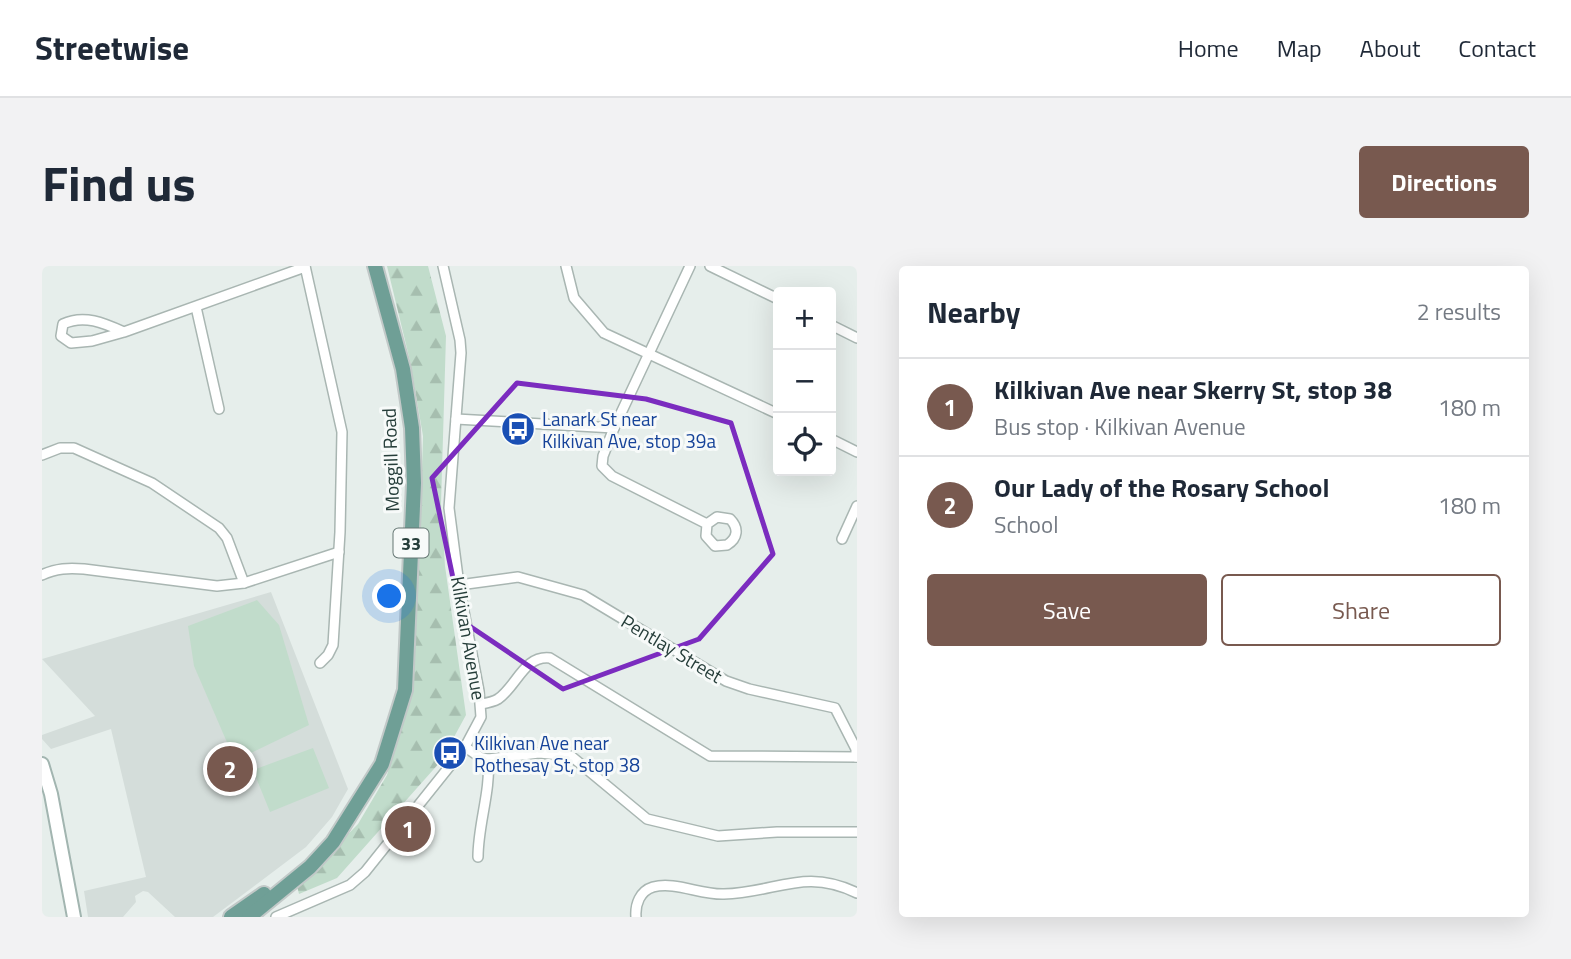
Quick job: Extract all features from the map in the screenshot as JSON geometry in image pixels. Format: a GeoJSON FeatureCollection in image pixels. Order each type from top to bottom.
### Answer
{"type":"FeatureCollection","features":[{"type":"Feature","properties":{"kind":"main road","name":"Moggill Road"},"geometry":{"type":"LineString","coordinates":[[241,916],[290,875],[352,812],[382,764],[405,690],[414,483],[412,428],[403,369],[374,266]]}},
{"type":"Feature","properties":{"kind":"street","name":"Kilkivan Avenue"},"geometry":{"type":"LineString","coordinates":[[276,917],[338,891],[357,879],[386,848],[465,747],[480,722],[481,704],[459,585],[449,508],[460,340],[443,266]]}},
{"type":"Feature","properties":{"kind":"street"},"geometry":{"type":"LineString","coordinates":[[566,266],[573,298],[604,333],[776,413]]}},
{"type":"Feature","properties":{"kind":"street"},"geometry":{"type":"LineString","coordinates":[[690,266],[614,428],[602,466],[612,476],[707,524]]}},
{"type":"Feature","properties":{"kind":"street"},"geometry":{"type":"LineString","coordinates":[[710,266],[773,297]]}},
{"type":"Feature","properties":{"kind":"street"},"geometry":{"type":"LineString","coordinates":[[124,332],[104,322],[75,318],[64,324],[61,337],[71,343],[92,341],[124,332],[305,267],[342,432],[333,645],[320,663]]}},
{"type":"Feature","properties":{"kind":"street"},"geometry":{"type":"LineString","coordinates":[[196,307],[219,409]]}},
{"type":"Feature","properties":{"kind":"street"},"geometry":{"type":"LineString","coordinates":[[836,328],[857,338]]}},
{"type":"Feature","properties":{"kind":"street"},"geometry":{"type":"LineString","coordinates":[[456,419],[614,428]]}},
{"type":"Feature","properties":{"kind":"street"},"geometry":{"type":"LineString","coordinates":[[836,442],[857,452]]}},
{"type":"Feature","properties":{"kind":"street"},"geometry":{"type":"LineString","coordinates":[[42,454],[74,448],[161,489],[219,528],[227,538],[244,583]]}},
{"type":"Feature","properties":{"kind":"street"},"geometry":{"type":"LineString","coordinates":[[842,538],[857,506]]}},
{"type":"Feature","properties":{"kind":"street"},"geometry":{"type":"LineString","coordinates":[[42,575],[52,570],[67,568],[217,586],[244,583],[339,552]]}},
{"type":"Feature","properties":{"kind":"street","name":"Pentlay Street"},"geometry":{"type":"LineString","coordinates":[[459,585],[518,577],[583,595],[726,681],[749,689],[835,708],[856,749],[856,757]]}},
{"type":"Feature","properties":{"kind":"street"},"geometry":{"type":"LineString","coordinates":[[481,704],[497,699],[506,692],[531,662],[542,657],[550,658],[710,756],[856,757]]}},
{"type":"Feature","properties":{"kind":"street"},"geometry":{"type":"LineString","coordinates":[[465,747],[488,759],[539,753],[571,756],[647,819],[718,836],[777,832],[857,832]]}},
{"type":"Feature","properties":{"kind":"street"},"geometry":{"type":"LineString","coordinates":[[478,857],[488,759]]}},
{"type":"Feature","properties":{"kind":"street"},"geometry":{"type":"LineString","coordinates":[[42,764],[51,794],[74,917]]}},
{"type":"Feature","properties":{"kind":"street"},"geometry":{"type":"LineString","coordinates":[[636,917],[637,903],[645,891],[656,886],[724,894],[794,882],[822,881],[841,885],[857,893]]}},
{"type":"Feature","properties":{"kind":"highlighted area"},"geometry":{"type":"Polygon","coordinates":[[[517,383],[646,399],[731,423],[773,554],[699,639],[563,689],[462,621],[432,478],[517,383]]]}},
{"type":"Feature","properties":{"kind":"shaded area"},"geometry":{"type":"Polygon","coordinates":[[[271,592],[348,789],[332,817],[306,847],[213,917],[175,917],[148,892],[143,891],[135,896],[136,902],[123,917],[88,917],[84,891],[146,877],[111,729],[51,749],[42,739],[42,735],[95,716],[42,659],[271,592]]]}},
{"type":"Feature","properties":{"kind":"green space"},"geometry":{"type":"Polygon","coordinates":[[[387,266],[428,266],[446,336],[441,504],[445,566],[466,715],[441,761],[337,878],[299,894],[297,886],[358,824],[387,775],[411,696],[423,436],[410,361],[387,266]]]}},
{"type":"Feature","properties":{"kind":"green space"},"geometry":{"type":"Polygon","coordinates":[[[257,600],[279,625],[309,725],[249,754],[229,747],[194,666],[188,626],[257,600]]]}},
{"type":"Feature","properties":{"kind":"green space"},"geometry":{"type":"Polygon","coordinates":[[[313,748],[329,788],[270,812],[253,770],[313,748]]]}},
{"type":"Feature","properties":{"kind":"place","name":"Lanark St near Kilkivan Ave, stop 39a"},"geometry":{"type":"Point","coordinates":[518,429]}},
{"type":"Feature","properties":{"kind":"place","name":"Kilkivan Ave near Rothesay St, stop 38"},"geometry":{"type":"Point","coordinates":[450,753]}},
{"type":"Feature","properties":{"kind":"place","name":"Our Lady of the Rosary School"},"geometry":{"type":"Point","coordinates":[230,769]}},
{"type":"Feature","properties":{"kind":"place","name":"Kilkivan Ave near Skerry St, stop 38"},"geometry":{"type":"Point","coordinates":[408,829]}}]}
